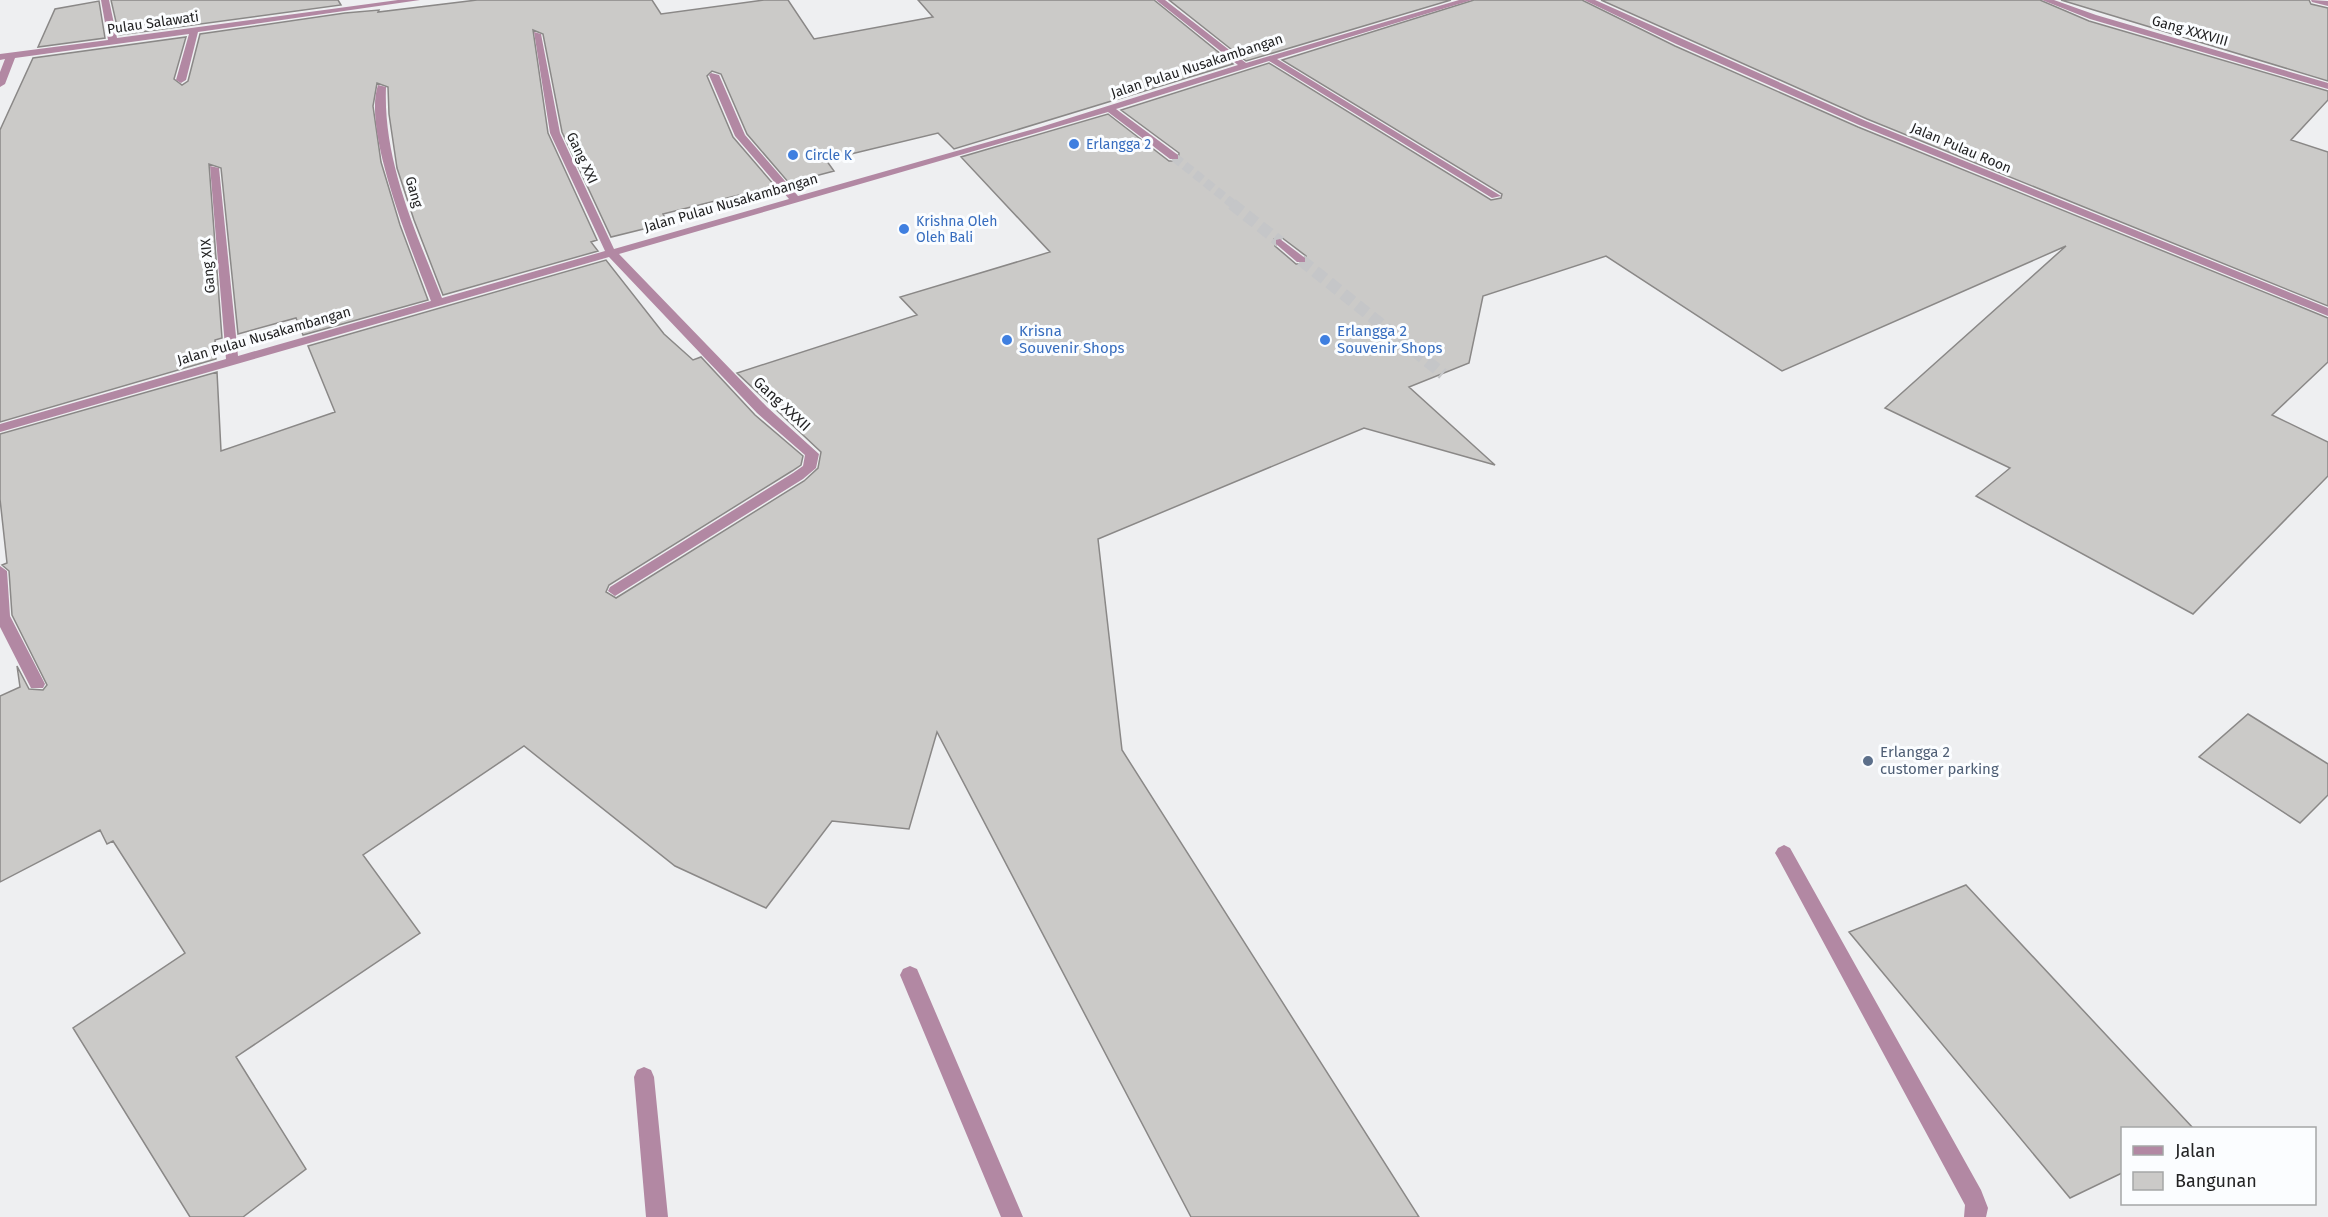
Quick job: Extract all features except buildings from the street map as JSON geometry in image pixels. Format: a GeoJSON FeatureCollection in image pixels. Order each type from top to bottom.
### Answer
{"type":"FeatureCollection","features":[{"type":"Feature","properties":{"kind":"street"},"geometry":{"type":"LineString","coordinates":[[105,0],[113,42]]}},
{"type":"Feature","properties":{"kind":"street","name":"Pulau Salawati"},"geometry":{"type":"LineString","coordinates":[[0,57],[416,0]]}},
{"type":"Feature","properties":{"kind":"street"},"geometry":{"type":"LineString","coordinates":[[1160,0],[1245,66]]}},
{"type":"Feature","properties":{"kind":"street","name":"Jalan Pulau Nusakambangan"},"geometry":{"type":"LineString","coordinates":[[0,428],[1110,109],[1270,58],[1468,0]]}},
{"type":"Feature","properties":{"kind":"street","name":"Jalan Pulau Roon"},"geometry":{"type":"LineString","coordinates":[[1588,0],[1714,59],[1966,165],[2328,312]]}},
{"type":"Feature","properties":{"kind":"street","name":"Gang XXXVIII"},"geometry":{"type":"LineString","coordinates":[[2046,0],[2093,17],[2328,86]]}},
{"type":"Feature","properties":{"kind":"street"},"geometry":{"type":"LineString","coordinates":[[2314,0],[2328,4]]}},
{"type":"Feature","properties":{"kind":"street"},"geometry":{"type":"LineString","coordinates":[[182,80],[194,31]]}},
{"type":"Feature","properties":{"kind":"street","name":"Gang XXI"},"geometry":{"type":"LineString","coordinates":[[537,34],[555,133],[611,253]]}},
{"type":"Feature","properties":{"kind":"street"},"geometry":{"type":"LineString","coordinates":[[0,84],[11,56]]}},
{"type":"Feature","properties":{"kind":"street"},"geometry":{"type":"LineString","coordinates":[[1270,58],[1496,196]]}},
{"type":"Feature","properties":{"kind":"street"},"geometry":{"type":"LineString","coordinates":[[714,75],[740,136],[796,200]]}},
{"type":"Feature","properties":{"kind":"street","name":"Gang"},"geometry":{"type":"LineString","coordinates":[[381,87],[378,107],[398,197],[437,301]]}},
{"type":"Feature","properties":{"kind":"street"},"geometry":{"type":"LineString","coordinates":[[1110,109],[1174,157]]}},
{"type":"Feature","properties":{"kind":"street","name":"Gang XIX"},"geometry":{"type":"LineString","coordinates":[[214,168],[232,361]]}},
{"type":"Feature","properties":{"kind":"street"},"geometry":{"type":"LineString","coordinates":[[1280,242],[1301,260]]}},
{"type":"Feature","properties":{"kind":"street","name":"Gang XXXII"},"geometry":{"type":"LineString","coordinates":[[611,253],[762,410],[812,454],[813,460],[809,468],[798,476],[615,591]]}},
{"type":"Feature","properties":{"kind":"street"},"geometry":{"type":"LineString","coordinates":[[0,571],[2,616],[37,684]]}},
{"type":"Feature","properties":{"kind":"street"},"geometry":{"type":"LineString","coordinates":[[1784,853],[1973,1198],[1977,1208],[1975,1217]]}},
{"type":"Feature","properties":{"kind":"street"},"geometry":{"type":"LineString","coordinates":[[910,975],[1012,1217]]}},
{"type":"Feature","properties":{"kind":"street"},"geometry":{"type":"LineString","coordinates":[[644,1077],[657,1217]]}},
{"type":"Feature","properties":{"kind":"tunnel"},"geometry":{"type":"LineString","coordinates":[[1174,157],[1234,205]]}},
{"type":"Feature","properties":{"kind":"tunnel"},"geometry":{"type":"LineString","coordinates":[[1232,204],[1280,242]]}},
{"type":"Feature","properties":{"kind":"tunnel"},"geometry":{"type":"LineString","coordinates":[[1301,260],[1443,374]]}},
{"type":"Feature","properties":{"kind":"place","name":"Erlangga 2"},"geometry":{"type":"Point","coordinates":[1074,144]}},
{"type":"Feature","properties":{"kind":"place","name":"Circle K"},"geometry":{"type":"Point","coordinates":[793,155]}},
{"type":"Feature","properties":{"kind":"place","name":"Krishna Oleh Oleh Bali"},"geometry":{"type":"Point","coordinates":[904,229]}},
{"type":"Feature","properties":{"kind":"place","name":"Krisna Souvenir Shops"},"geometry":{"type":"Point","coordinates":[1007,340]}},
{"type":"Feature","properties":{"kind":"place","name":"Erlangga 2 Souvenir Shops"},"geometry":{"type":"Point","coordinates":[1325,340]}},
{"type":"Feature","properties":{"kind":"place","name":"Erlangga 2 customer parking"},"geometry":{"type":"Point","coordinates":[1868,761]}}]}
